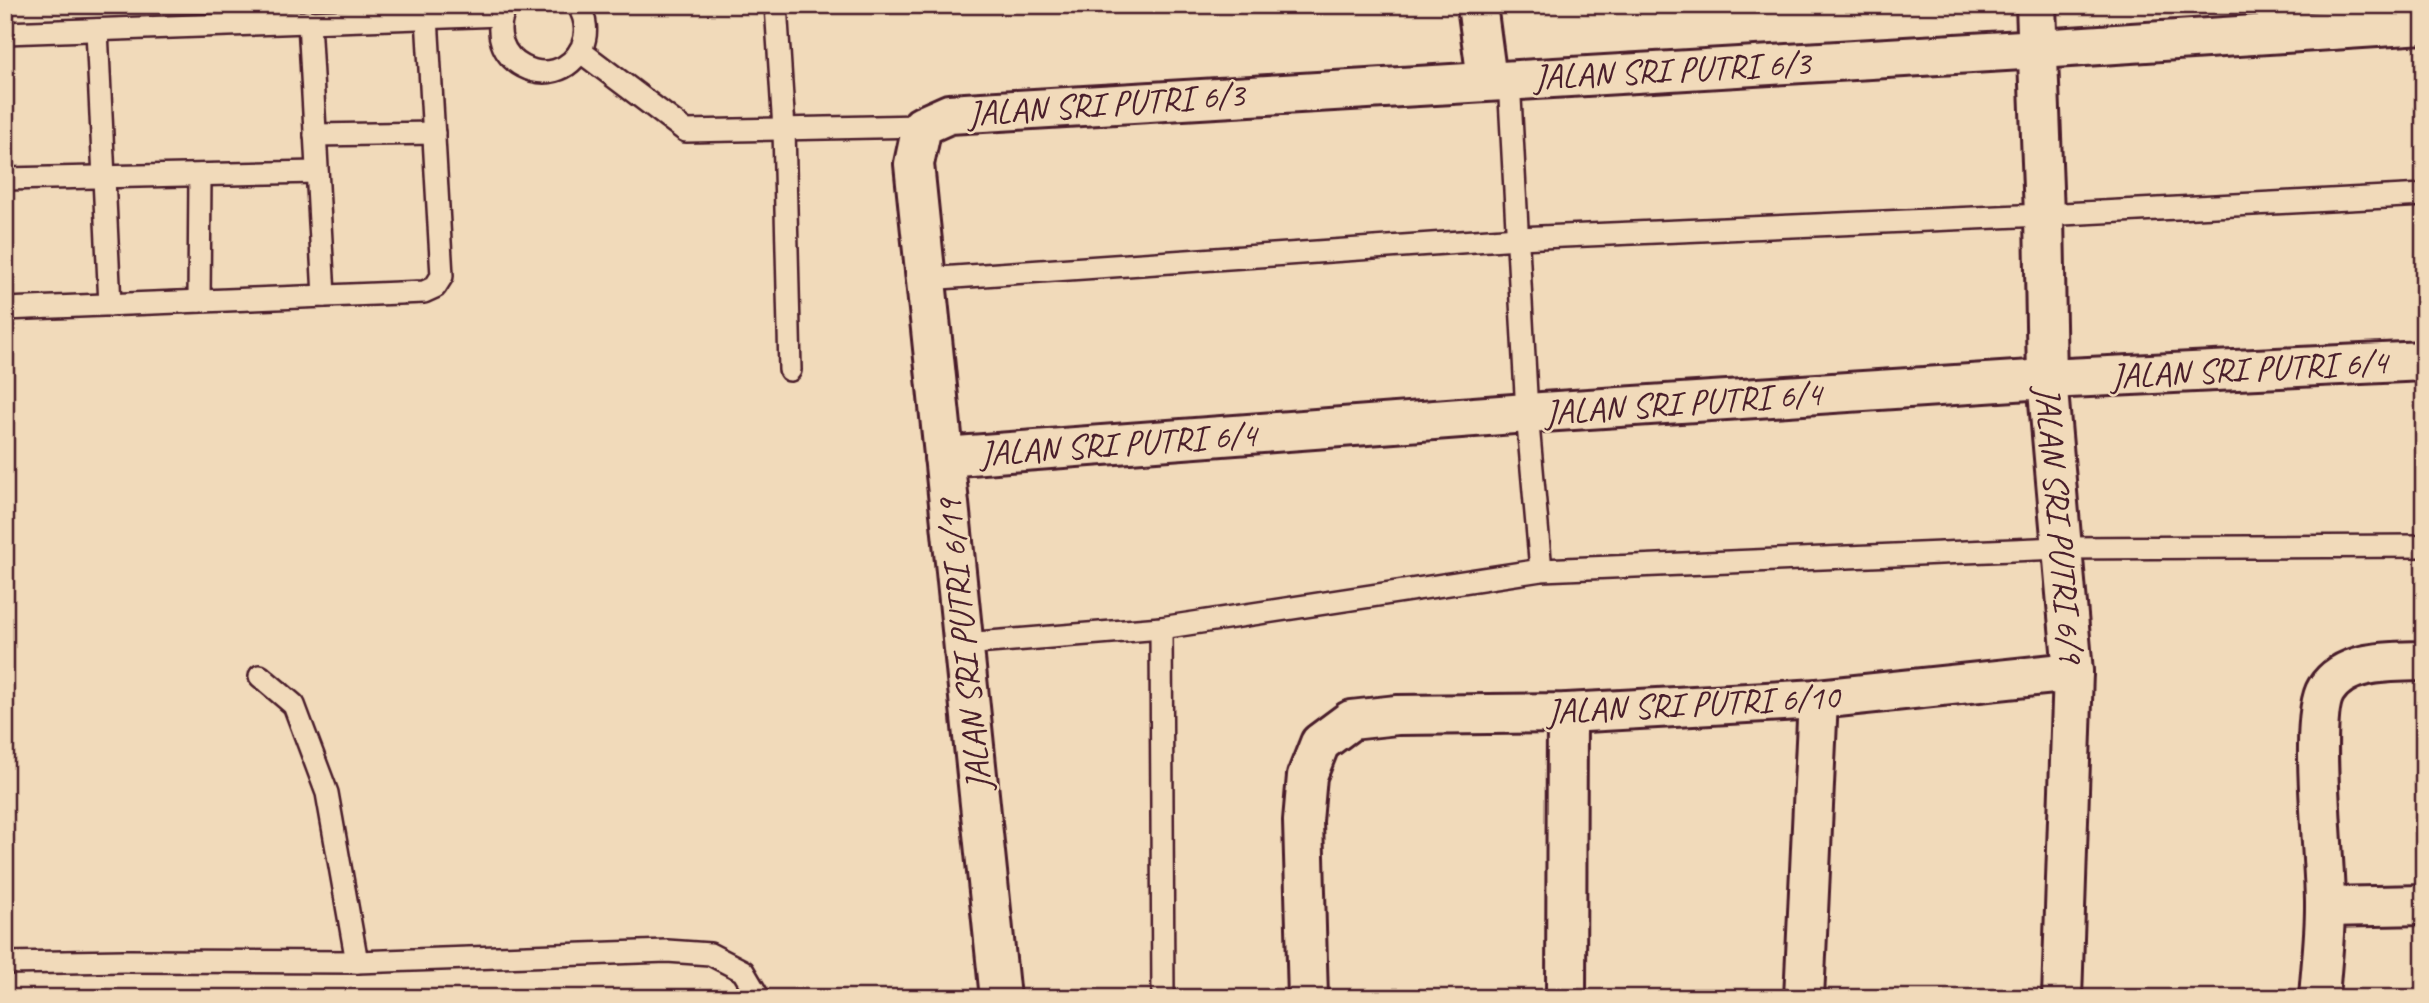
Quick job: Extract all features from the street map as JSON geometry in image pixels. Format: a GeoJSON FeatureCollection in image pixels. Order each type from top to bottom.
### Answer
{"type":"FeatureCollection","features":[{"type":"Feature","properties":{"kind":"street"},"geometry":{"type":"LineString","coordinates":[[1477,5],[1498,80]]}},
{"type":"Feature","properties":{"kind":"street","name":"JALAN SRI PUTRI 6/9"},"geometry":{"type":"LineString","coordinates":[[2036,5],[2045,215],[2047,379],[2073,672],[2062,998]]}},
{"type":"Feature","properties":{"kind":"street","name":"JALAN SRI PUTRI 6/3"},"geometry":{"type":"LineString","coordinates":[[922,126],[949,114],[2424,24]]}},
{"type":"Feature","properties":{"kind":"street","name":"JALAN SRI PUTRI 6/19"},"geometry":{"type":"LineString","coordinates":[[922,126],[914,164],[1000,998]]}},
{"type":"Feature","properties":{"kind":"street","name":"JALAN SRI PUTRI 6/4"},"geometry":{"type":"LineString","coordinates":[[944,457],[1527,413],[2047,379],[2424,361]]}},
{"type":"Feature","properties":{"kind":"street"},"geometry":{"type":"LineString","coordinates":[[2319,998],[2325,907],[2318,726],[2324,691],[2337,677],[2353,668],[2381,663],[2424,661]]}},
{"type":"Feature","properties":{"kind":"street","name":"JALAN SRI PUTRI 6/10"},"geometry":{"type":"LineString","coordinates":[[1308,998],[1303,821],[1307,776],[1320,743],[1351,720],[1397,715],[1567,713],[1818,699],[2073,672]]}},
{"type":"Feature","properties":{"kind":"street"},"geometry":{"type":"LineString","coordinates":[[1804,998],[1818,699]]}},
{"type":"Feature","properties":{"kind":"street"},"geometry":{"type":"LineString","coordinates":[[1566,998],[1567,713]]}},
{"type":"Feature","properties":{"kind":"street"},"geometry":{"type":"LineString","coordinates":[[2325,907],[2424,905]]}},
{"type":"Feature","properties":{"kind":"lane"},"geometry":{"type":"LineString","coordinates":[[5,33],[427,17],[504,10],[499,31],[503,47],[513,60],[527,69],[551,71],[573,60],[585,40],[586,23],[578,5]]}},
{"type":"Feature","properties":{"kind":"lane"},"geometry":{"type":"LineString","coordinates":[[776,5],[783,129],[790,370]]}},
{"type":"Feature","properties":{"kind":"lane"},"geometry":{"type":"LineString","coordinates":[[5,309],[424,292],[435,287],[442,276],[427,17]]}},
{"type":"Feature","properties":{"kind":"lane"},"geometry":{"type":"LineString","coordinates":[[309,22],[324,296]]}},
{"type":"Feature","properties":{"kind":"lane"},"geometry":{"type":"LineString","coordinates":[[97,30],[110,305]]}},
{"type":"Feature","properties":{"kind":"lane"},"geometry":{"type":"LineString","coordinates":[[580,51],[686,131],[922,126]]}},
{"type":"Feature","properties":{"kind":"lane"},"geometry":{"type":"LineString","coordinates":[[1498,80],[1518,238],[1527,413],[1541,569]]}},
{"type":"Feature","properties":{"kind":"lane"},"geometry":{"type":"LineString","coordinates":[[315,135],[433,133]]}},
{"type":"Feature","properties":{"kind":"lane"},"geometry":{"type":"LineString","coordinates":[[5,180],[317,172]]}},
{"type":"Feature","properties":{"kind":"lane"},"geometry":{"type":"LineString","coordinates":[[199,301],[200,175]]}},
{"type":"Feature","properties":{"kind":"lane"},"geometry":{"type":"LineString","coordinates":[[926,279],[1518,238],[2424,195]]}},
{"type":"Feature","properties":{"kind":"lane"},"geometry":{"type":"LineString","coordinates":[[964,644],[1161,628],[1541,569],[2060,548],[2424,547]]}},
{"type":"Feature","properties":{"kind":"lane"},"geometry":{"type":"LineString","coordinates":[[1161,628],[1163,998]]}},
{"type":"Feature","properties":{"kind":"lane"},"geometry":{"type":"LineString","coordinates":[[260,676],[294,705],[327,793],[357,962]]}},
{"type":"Feature","properties":{"kind":"lane"},"geometry":{"type":"LineString","coordinates":[[5,963],[357,962],[667,951],[710,954],[743,971],[759,998]]}}]}
